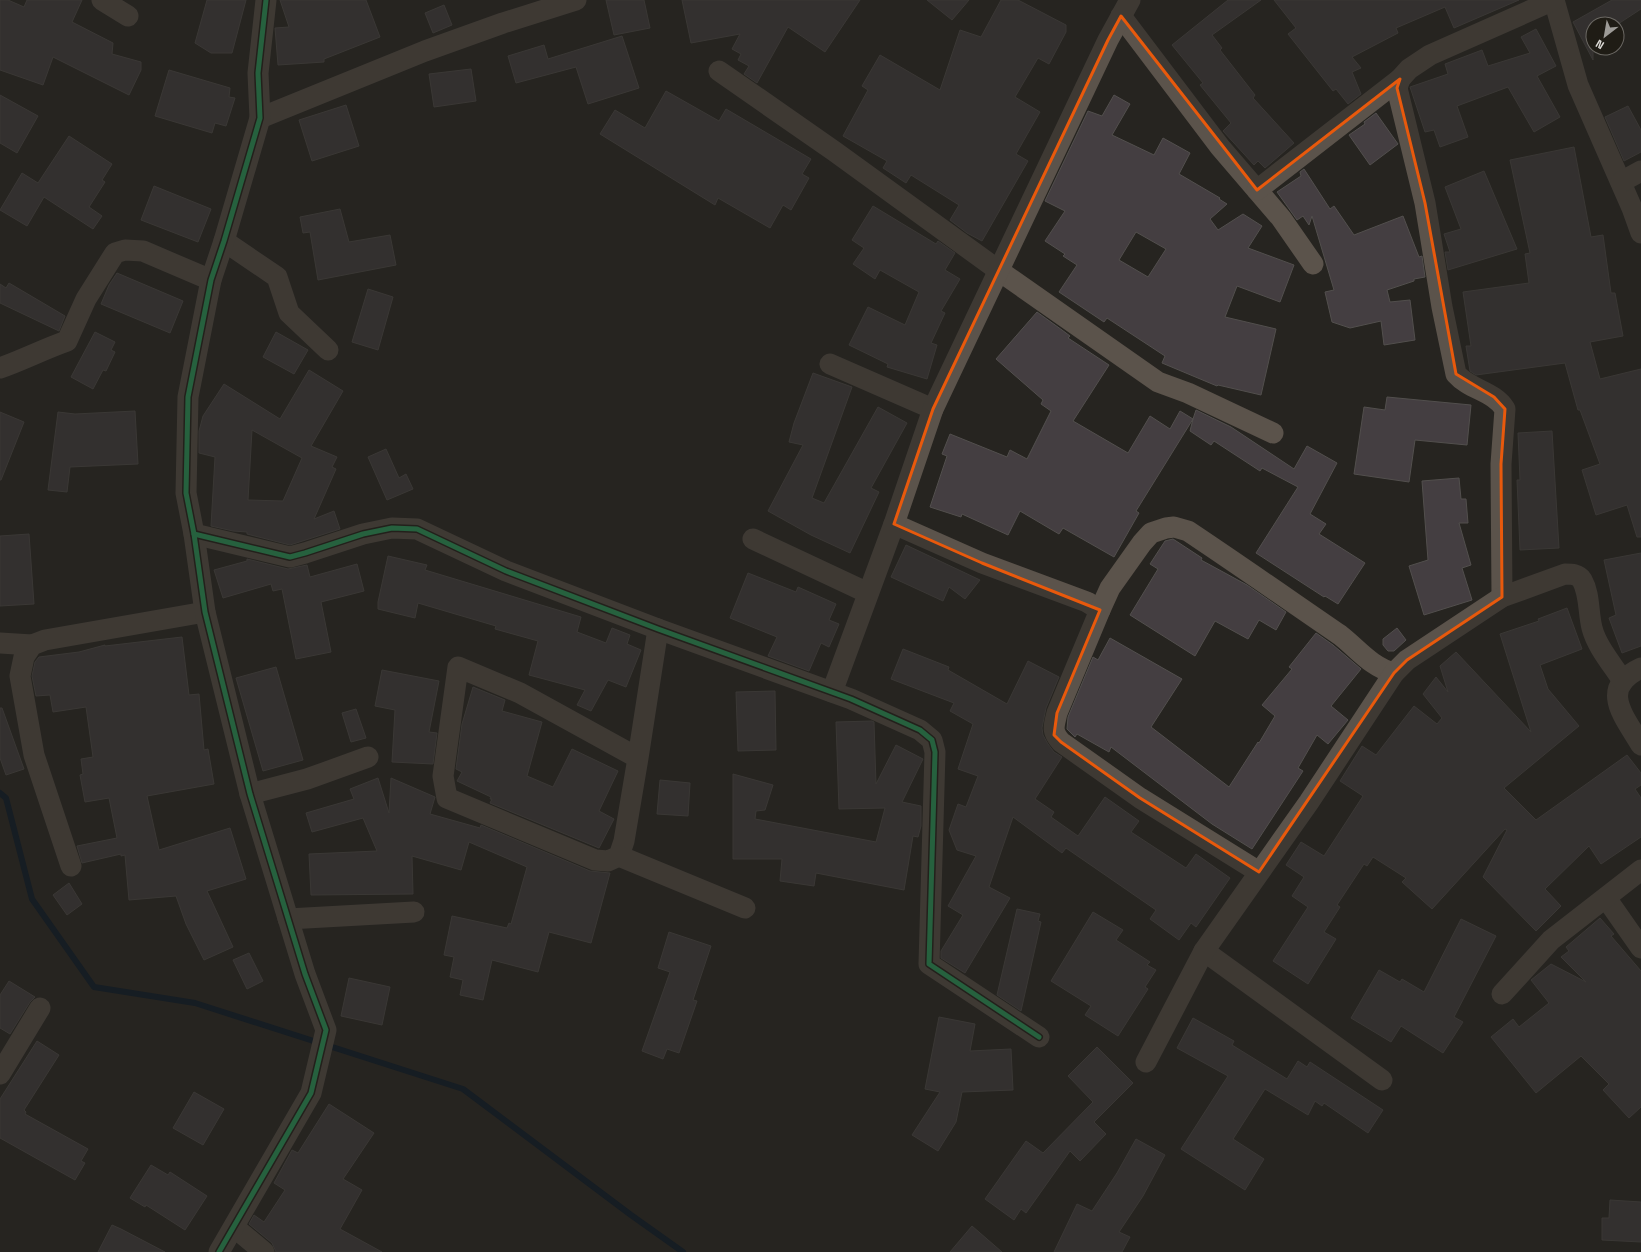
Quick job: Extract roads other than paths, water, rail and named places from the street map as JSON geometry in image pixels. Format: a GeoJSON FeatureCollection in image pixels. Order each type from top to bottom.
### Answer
{"type":"FeatureCollection","features":[{"type":"Feature","properties":{"kind":"street"},"geometry":{"type":"LineString","coordinates":[[102,0],[128,16]]}},
{"type":"Feature","properties":{"kind":"street"},"geometry":{"type":"LineString","coordinates":[[219,1252],[311,1093],[326,1030],[305,974],[250,794],[205,612],[194,534],[186,493],[188,397],[211,280],[260,118],[258,73],[266,0]]}},
{"type":"Feature","properties":{"kind":"street"},"geometry":{"type":"LineString","coordinates":[[260,118],[425,51],[503,23],[576,0]]}},
{"type":"Feature","properties":{"kind":"street"},"geometry":{"type":"LineString","coordinates":[[1257,190],[1400,79],[1409,68],[1430,55],[1554,0],[1578,85],[1621,182],[1641,233]]}},
{"type":"Feature","properties":{"kind":"street"},"geometry":{"type":"LineString","coordinates":[[832,692],[894,524],[933,409],[1104,47],[1126,8],[1220,147],[1281,218],[1313,264]]}},
{"type":"Feature","properties":{"kind":"street"},"geometry":{"type":"LineString","coordinates":[[719,71],[1158,382],[1188,393],[1273,433]]}},
{"type":"Feature","properties":{"kind":"street"},"geometry":{"type":"LineString","coordinates":[[1400,79],[1398,88],[1425,203],[1442,307],[1456,374],[1466,382],[1494,397],[1505,409],[1501,464],[1502,597]]}},
{"type":"Feature","properties":{"kind":"street"},"geometry":{"type":"LineString","coordinates":[[1621,182],[1641,171]]}},
{"type":"Feature","properties":{"kind":"street"},"geometry":{"type":"LineString","coordinates":[[224,241],[277,277],[289,313],[328,350]]}},
{"type":"Feature","properties":{"kind":"street"},"geometry":{"type":"LineString","coordinates":[[0,368],[19,362],[66,340],[86,299],[115,253],[125,250],[143,251],[211,280]]}},
{"type":"Feature","properties":{"kind":"street"},"geometry":{"type":"LineString","coordinates":[[830,364],[933,409]]}},
{"type":"Feature","properties":{"kind":"street"},"geometry":{"type":"LineString","coordinates":[[894,524],[982,564],[1087,602],[1100,610]]}},
{"type":"Feature","properties":{"kind":"street"},"geometry":{"type":"LineString","coordinates":[[1259,872],[1140,798],[1061,742],[1054,735],[1053,727],[1057,713],[1110,588],[1142,543],[1151,533],[1174,527],[1188,531],[1345,640],[1372,664],[1383,670],[1394,673]]}},
{"type":"Feature","properties":{"kind":"street"},"geometry":{"type":"LineString","coordinates":[[194,534],[290,557],[363,534],[392,528],[418,529],[506,571],[658,629],[832,692],[920,730],[932,740],[935,752],[929,964],[1039,1037]]}},
{"type":"Feature","properties":{"kind":"street"},"geometry":{"type":"LineString","coordinates":[[753,539],[868,593]]}},
{"type":"Feature","properties":{"kind":"street"},"geometry":{"type":"LineString","coordinates":[[1146,1062],[1204,951],[1322,783],[1394,673],[1407,660],[1502,597],[1565,574],[1578,576],[1581,578],[1586,588],[1592,628],[1601,647],[1626,671],[1617,690],[1618,704],[1641,745]]}},
{"type":"Feature","properties":{"kind":"street"},"geometry":{"type":"LineString","coordinates":[[0,643],[32,645],[46,640],[205,612]]}},
{"type":"Feature","properties":{"kind":"street"},"geometry":{"type":"LineString","coordinates":[[619,856],[624,841],[658,629]]}},
{"type":"Feature","properties":{"kind":"street"},"geometry":{"type":"LineString","coordinates":[[32,645],[24,657],[20,676],[34,755],[71,866]]}},
{"type":"Feature","properties":{"kind":"street"},"geometry":{"type":"LineString","coordinates":[[638,758],[520,693],[458,667],[443,776],[447,798],[595,860],[608,861],[619,856],[745,908]]}},
{"type":"Feature","properties":{"kind":"street"},"geometry":{"type":"LineString","coordinates":[[250,794],[307,779],[368,757]]}},
{"type":"Feature","properties":{"kind":"street"},"geometry":{"type":"LineString","coordinates":[[1502,994],[1551,940],[1641,870]]}},
{"type":"Feature","properties":{"kind":"street"},"geometry":{"type":"LineString","coordinates":[[1606,898],[1641,948]]}},
{"type":"Feature","properties":{"kind":"street"},"geometry":{"type":"LineString","coordinates":[[288,919],[414,912]]}},
{"type":"Feature","properties":{"kind":"street"},"geometry":{"type":"LineString","coordinates":[[1204,951],[1382,1080]]}},
{"type":"Feature","properties":{"kind":"street"},"geometry":{"type":"LineString","coordinates":[[0,1074],[40,1008]]}},
{"type":"Feature","properties":{"kind":"street"},"geometry":{"type":"LineString","coordinates":[[234,1227],[264,1252]]}},
{"type":"Feature","properties":{"kind":"waterway"},"geometry":{"type":"LineString","coordinates":[[0,793],[6,798],[32,899],[94,987],[195,1003],[463,1089],[631,1215],[683,1252]]}}]}
